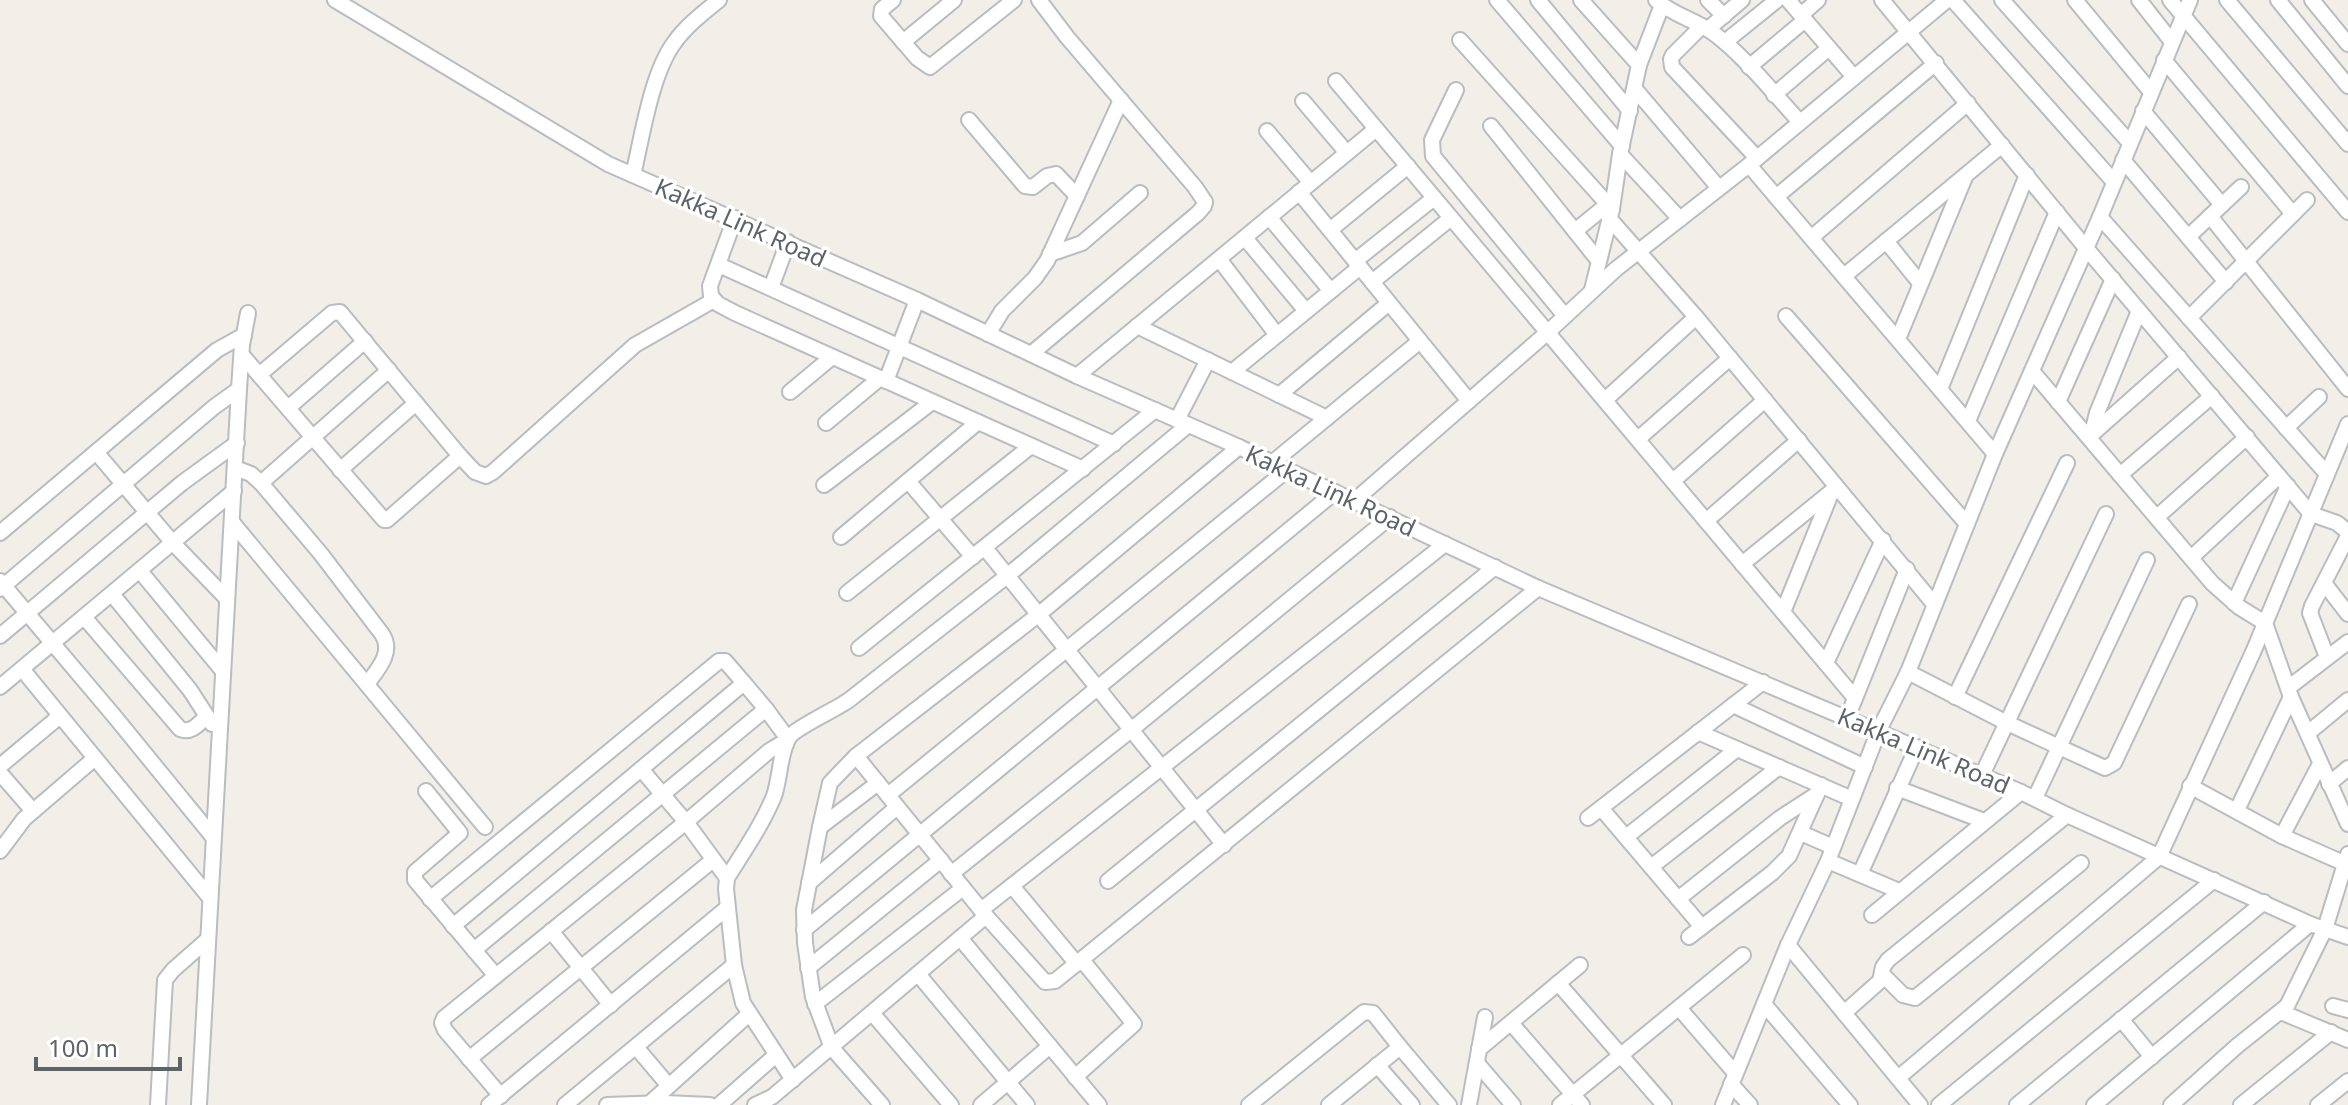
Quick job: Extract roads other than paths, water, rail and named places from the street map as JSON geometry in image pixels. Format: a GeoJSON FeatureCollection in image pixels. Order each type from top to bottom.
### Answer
{"type":"FeatureCollection","features":[{"type":"Feature","properties":{"kind":"street","name":"Kakka Link Road"},"geometry":{"type":"LineString","coordinates":[[335,0],[590,154],[633,175],[917,300],[1538,588],[1879,730],[2318,927],[2348,935]]}},
{"type":"Feature","properties":{"kind":"street"},"geometry":{"type":"LineString","coordinates":[[633,175],[663,63],[684,31],[719,0]]}},
{"type":"Feature","properties":{"kind":"street"},"geometry":{"type":"LineString","coordinates":[[893,0],[880,14],[922,63],[932,66],[997,5],[1014,0]]}},
{"type":"Feature","properties":{"kind":"street"},"geometry":{"type":"LineString","coordinates":[[903,42],[954,0]]}},
{"type":"Feature","properties":{"kind":"street"},"geometry":{"type":"LineString","coordinates":[[1031,354],[1205,202],[1039,0]]}},
{"type":"Feature","properties":{"kind":"street"},"geometry":{"type":"LineString","coordinates":[[1497,0],[1680,219]]}},
{"type":"Feature","properties":{"kind":"street"},"geometry":{"type":"LineString","coordinates":[[1538,0],[1630,111]]}},
{"type":"Feature","properties":{"kind":"street"},"geometry":{"type":"LineString","coordinates":[[1581,0],[1639,65]]}},
{"type":"Feature","properties":{"kind":"street"},"geometry":{"type":"LineString","coordinates":[[1708,0],[1724,16]]}},
{"type":"Feature","properties":{"kind":"street"},"geometry":{"type":"LineString","coordinates":[[1742,0],[1705,27],[1671,59],[1672,67],[1753,162],[1776,197],[1995,454]]}},
{"type":"Feature","properties":{"kind":"street"},"geometry":{"type":"LineString","coordinates":[[1725,42],[1777,0]]}},
{"type":"Feature","properties":{"kind":"street"},"geometry":{"type":"LineString","coordinates":[[1788,0],[1854,77]]}},
{"type":"Feature","properties":{"kind":"street"},"geometry":{"type":"LineString","coordinates":[[1749,67],[1818,0]]}},
{"type":"Feature","properties":{"kind":"street"},"geometry":{"type":"LineString","coordinates":[[1882,0],[2311,514],[2337,523],[2348,534],[2310,613],[2327,657]]}},
{"type":"Feature","properties":{"kind":"street"},"geometry":{"type":"LineString","coordinates":[[1354,501],[1592,291],[1950,0],[2114,182]]}},
{"type":"Feature","properties":{"kind":"street"},"geometry":{"type":"LineString","coordinates":[[2002,0],[2130,143]]}},
{"type":"Feature","properties":{"kind":"street"},"geometry":{"type":"LineString","coordinates":[[2075,0],[2151,92]]}},
{"type":"Feature","properties":{"kind":"street"},"geometry":{"type":"LineString","coordinates":[[2139,0],[2172,42]]}},
{"type":"Feature","properties":{"kind":"street"},"geometry":{"type":"LineString","coordinates":[[2170,0],[2348,212]]}},
{"type":"Feature","properties":{"kind":"street"},"geometry":{"type":"LineString","coordinates":[[1723,1105],[1879,730],[1908,672],[1995,454],[2100,217],[2190,0]]}},
{"type":"Feature","properties":{"kind":"street"},"geometry":{"type":"LineString","coordinates":[[2227,0],[2348,144]]}},
{"type":"Feature","properties":{"kind":"street"},"geometry":{"type":"LineString","coordinates":[[2278,0],[2348,86]]}},
{"type":"Feature","properties":{"kind":"street"},"geometry":{"type":"LineString","coordinates":[[2312,0],[2343,26],[2348,44]]}},
{"type":"Feature","properties":{"kind":"street"},"geometry":{"type":"LineString","coordinates":[[1592,291],[1639,65],[1659,3],[1705,27],[1725,42],[1800,122]]}},
{"type":"Feature","properties":{"kind":"street"},"geometry":{"type":"LineString","coordinates":[[1460,40],[1610,210],[1640,251],[1934,604]]}},
{"type":"Feature","properties":{"kind":"street"},"geometry":{"type":"LineString","coordinates":[[1774,95],[1829,48]]}},
{"type":"Feature","properties":{"kind":"street"},"geometry":{"type":"LineString","coordinates":[[2164,60],[2293,214]]}},
{"type":"Feature","properties":{"kind":"street"},"geometry":{"type":"LineString","coordinates":[[1776,197],[1936,63]]}},
{"type":"Feature","properties":{"kind":"street"},"geometry":{"type":"LineString","coordinates":[[1336,81],[1855,698]]}},
{"type":"Feature","properties":{"kind":"street"},"geometry":{"type":"LineString","coordinates":[[1635,89],[1719,188]]}},
{"type":"Feature","properties":{"kind":"street"},"geometry":{"type":"LineString","coordinates":[[1456,90],[1432,140],[1433,156],[1565,316]]}},
{"type":"Feature","properties":{"kind":"street"},"geometry":{"type":"LineString","coordinates":[[988,334],[1009,303],[1041,271],[1121,100]]}},
{"type":"Feature","properties":{"kind":"street"},"geometry":{"type":"LineString","coordinates":[[1303,101],[1347,153]]}},
{"type":"Feature","properties":{"kind":"street"},"geometry":{"type":"LineString","coordinates":[[1811,238],[1968,103]]}},
{"type":"Feature","properties":{"kind":"street"},"geometry":{"type":"LineString","coordinates":[[2143,111],[2222,205]]}},
{"type":"Feature","properties":{"kind":"street"},"geometry":{"type":"LineString","coordinates":[[969,120],[1025,186],[1033,187],[1047,176],[1056,174],[1077,196]]}},
{"type":"Feature","properties":{"kind":"street"},"geometry":{"type":"LineString","coordinates":[[1491,126],[1598,260]]}},
{"type":"Feature","properties":{"kind":"street"},"geometry":{"type":"LineString","coordinates":[[1077,376],[1376,129]]}},
{"type":"Feature","properties":{"kind":"street"},"geometry":{"type":"LineString","coordinates":[[1267,131],[1330,230],[1469,401]]}},
{"type":"Feature","properties":{"kind":"street"},"geometry":{"type":"LineString","coordinates":[[1844,276],[2002,145]]}},
{"type":"Feature","properties":{"kind":"street"},"geometry":{"type":"LineString","coordinates":[[2123,160],[2226,282]]}},
{"type":"Feature","properties":{"kind":"street"},"geometry":{"type":"LineString","coordinates":[[1330,230],[1408,166]]}},
{"type":"Feature","properties":{"kind":"street"},"geometry":{"type":"LineString","coordinates":[[1898,339],[1967,174]]}},
{"type":"Feature","properties":{"kind":"street"},"geometry":{"type":"LineString","coordinates":[[1940,389],[2027,175]]}},
{"type":"Feature","properties":{"kind":"street"},"geometry":{"type":"LineString","coordinates":[[2188,237],[2241,187]]}},
{"type":"Feature","properties":{"kind":"street"},"geometry":{"type":"LineString","coordinates":[[1050,254],[1082,243],[1140,193]]}},
{"type":"Feature","properties":{"kind":"street"},"geometry":{"type":"LineString","coordinates":[[1232,372],[1331,291],[1434,198]]}},
{"type":"Feature","properties":{"kind":"street"},"geometry":{"type":"LineString","coordinates":[[2189,318],[2307,200]]}},
{"type":"Feature","properties":{"kind":"street"},"geometry":{"type":"LineString","coordinates":[[1575,231],[1610,210]]}},
{"type":"Feature","properties":{"kind":"street"},"geometry":{"type":"LineString","coordinates":[[1968,421],[2057,212]]}},
{"type":"Feature","properties":{"kind":"street"},"geometry":{"type":"LineString","coordinates":[[2210,216],[2348,389]]}},
{"type":"Feature","properties":{"kind":"street"},"geometry":{"type":"LineString","coordinates":[[1269,217],[1331,291]]}},
{"type":"Feature","properties":{"kind":"street"},"geometry":{"type":"LineString","coordinates":[[2100,217],[2327,474]]}},
{"type":"Feature","properties":{"kind":"street"},"geometry":{"type":"LineString","coordinates":[[735,218],[710,286],[714,300],[735,313],[1083,469]]}},
{"type":"Feature","properties":{"kind":"street"},"geometry":{"type":"LineString","coordinates":[[1372,282],[1451,218]]}},
{"type":"Feature","properties":{"kind":"street"},"geometry":{"type":"LineString","coordinates":[[1245,238],[1306,311]]}},
{"type":"Feature","properties":{"kind":"street"},"geometry":{"type":"LineString","coordinates":[[1886,241],[1920,283]]}},
{"type":"Feature","properties":{"kind":"street"},"geometry":{"type":"LineString","coordinates":[[771,288],[788,242]]}},
{"type":"Feature","properties":{"kind":"street"},"geometry":{"type":"LineString","coordinates":[[1219,259],[1277,335]]}},
{"type":"Feature","properties":{"kind":"street"},"geometry":{"type":"LineString","coordinates":[[719,265],[1114,444]]}},
{"type":"Feature","properties":{"kind":"street"},"geometry":{"type":"LineString","coordinates":[[2058,402],[2113,279]]}},
{"type":"Feature","properties":{"kind":"street"},"geometry":{"type":"LineString","coordinates":[[259,375],[336,311],[345,317],[460,456],[481,476],[493,472],[635,345],[714,300]]}},
{"type":"Feature","properties":{"kind":"street"},"geometry":{"type":"LineString","coordinates":[[826,423],[883,379],[917,300]]}},
{"type":"Feature","properties":{"kind":"street"},"geometry":{"type":"LineString","coordinates":[[1279,395],[1389,303]]}},
{"type":"Feature","properties":{"kind":"street"},"geometry":{"type":"LineString","coordinates":[[2090,435],[2139,311]]}},
{"type":"Feature","properties":{"kind":"street"},"geometry":{"type":"LineString","coordinates":[[199,1105],[239,389],[248,313]]}},
{"type":"Feature","properties":{"kind":"street"},"geometry":{"type":"LineString","coordinates":[[1786,316],[1967,524]]}},
{"type":"Feature","properties":{"kind":"street"},"geometry":{"type":"LineString","coordinates":[[1605,400],[1696,317]]}},
{"type":"Feature","properties":{"kind":"street"},"geometry":{"type":"LineString","coordinates":[[1137,326],[1327,418]]}},
{"type":"Feature","properties":{"kind":"street"},"geometry":{"type":"LineString","coordinates":[[0,533],[217,350],[244,335]]}},
{"type":"Feature","properties":{"kind":"street"},"geometry":{"type":"LineString","coordinates":[[288,408],[365,341]]}},
{"type":"Feature","properties":{"kind":"street"},"geometry":{"type":"LineString","coordinates":[[1272,463],[1420,341]]}},
{"type":"Feature","properties":{"kind":"street"},"geometry":{"type":"LineString","coordinates":[[242,355],[384,520],[460,456]]}},
{"type":"Feature","properties":{"kind":"street"},"geometry":{"type":"LineString","coordinates":[[790,392],[832,357]]}},
{"type":"Feature","properties":{"kind":"street"},"geometry":{"type":"LineString","coordinates":[[2090,435],[2179,357]]}},
{"type":"Feature","properties":{"kind":"street"},"geometry":{"type":"LineString","coordinates":[[1638,439],[1730,358]]}},
{"type":"Feature","properties":{"kind":"street"},"geometry":{"type":"LineString","coordinates":[[793,1080],[749,1014],[737,984],[727,908],[727,878],[767,813],[778,783],[787,742],[795,732],[849,700],[1007,576],[1183,422],[1208,360]]}},
{"type":"Feature","properties":{"kind":"street"},"geometry":{"type":"LineString","coordinates":[[261,483],[389,370]]}},
{"type":"Feature","properties":{"kind":"street"},"geometry":{"type":"LineString","coordinates":[[2032,371],[2090,435],[2212,583],[2234,603],[2265,623],[2290,693],[2348,824]]}},
{"type":"Feature","properties":{"kind":"street"},"geometry":{"type":"LineString","coordinates":[[213,837],[28,613],[1,585],[239,389]]}},
{"type":"Feature","properties":{"kind":"street"},"geometry":{"type":"LineString","coordinates":[[2120,475],[2212,396]]}},
{"type":"Feature","properties":{"kind":"street"},"geometry":{"type":"LineString","coordinates":[[2286,428],[2319,397]]}},
{"type":"Feature","properties":{"kind":"street"},"geometry":{"type":"LineString","coordinates":[[1673,481],[1765,400]]}},
{"type":"Feature","properties":{"kind":"street"},"geometry":{"type":"LineString","coordinates":[[824,485],[932,402]]}},
{"type":"Feature","properties":{"kind":"street"},"geometry":{"type":"LineString","coordinates":[[340,470],[416,403]]}},
{"type":"Feature","properties":{"kind":"street"},"geometry":{"type":"LineString","coordinates":[[859,648],[1155,410]]}},
{"type":"Feature","properties":{"kind":"street"},"geometry":{"type":"LineString","coordinates":[[841,537],[978,422]]}},
{"type":"Feature","properties":{"kind":"street"},"geometry":{"type":"LineString","coordinates":[[1898,1078],[2159,857],[2265,623],[2348,424]]}},
{"type":"Feature","properties":{"kind":"street"},"geometry":{"type":"LineString","coordinates":[[2157,517],[2247,437]]}},
{"type":"Feature","properties":{"kind":"street"},"geometry":{"type":"LineString","coordinates":[[1706,521],[1799,440]]}},
{"type":"Feature","properties":{"kind":"street"},"geometry":{"type":"LineString","coordinates":[[0,636],[147,513],[237,443]]}},
{"type":"Feature","properties":{"kind":"street"},"geometry":{"type":"LineString","coordinates":[[847,593],[1031,446]]}},
{"type":"Feature","properties":{"kind":"street"},"geometry":{"type":"LineString","coordinates":[[882,1105],[832,1048],[815,1004],[808,968],[804,930],[809,884],[830,783],[856,756],[1038,615],[1239,447]]}},
{"type":"Feature","properties":{"kind":"street"},"geometry":{"type":"LineString","coordinates":[[96,452],[173,543],[227,599]]}},
{"type":"Feature","properties":{"kind":"street"},"geometry":{"type":"LineString","coordinates":[[1955,697],[2067,463]]}},
{"type":"Feature","properties":{"kind":"street"},"geometry":{"type":"LineString","coordinates":[[235,468],[251,474],[261,483],[356,598],[387,642],[386,655],[367,684]]}},
{"type":"Feature","properties":{"kind":"street"},"geometry":{"type":"LineString","coordinates":[[809,884],[888,795],[1287,470]]}},
{"type":"Feature","properties":{"kind":"street"},"geometry":{"type":"LineString","coordinates":[[908,481],[940,519],[1007,576],[1224,845]]}},
{"type":"Feature","properties":{"kind":"street"},"geometry":{"type":"LineString","coordinates":[[2191,558],[2284,481]]}},
{"type":"Feature","properties":{"kind":"street"},"geometry":{"type":"LineString","coordinates":[[2234,603],[2284,481]]}},
{"type":"Feature","properties":{"kind":"street"},"geometry":{"type":"LineString","coordinates":[[1742,564],[1835,488]]}},
{"type":"Feature","properties":{"kind":"street"},"geometry":{"type":"LineString","coordinates":[[1783,612],[1835,488]]}},
{"type":"Feature","properties":{"kind":"street"},"geometry":{"type":"LineString","coordinates":[[0,687],[234,491]]}},
{"type":"Feature","properties":{"kind":"street"},"geometry":{"type":"LineString","coordinates":[[804,930],[1335,492]]}},
{"type":"Feature","properties":{"kind":"street"},"geometry":{"type":"LineString","coordinates":[[1982,775],[2106,514]]}},
{"type":"Feature","properties":{"kind":"street"},"geometry":{"type":"LineString","coordinates":[[951,874],[1390,517]]}},
{"type":"Feature","properties":{"kind":"street"},"geometry":{"type":"LineString","coordinates":[[232,522],[485,827]]}},
{"type":"Feature","properties":{"kind":"street"},"geometry":{"type":"LineString","coordinates":[[1826,663],[1883,540]]}},
{"type":"Feature","properties":{"kind":"street"},"geometry":{"type":"LineString","coordinates":[[755,1105],[775,1101],[793,1080],[960,938],[1012,886],[1445,544]]}},
{"type":"Feature","properties":{"kind":"street"},"geometry":{"type":"LineString","coordinates":[[1872,915],[1984,821],[2028,795],[2059,747],[2147,560]]}},
{"type":"Feature","properties":{"kind":"street"},"geometry":{"type":"LineString","coordinates":[[1108,881],[1495,567]]}},
{"type":"Feature","properties":{"kind":"street"},"geometry":{"type":"LineString","coordinates":[[1847,717],[1907,569]]}},
{"type":"Feature","properties":{"kind":"street"},"geometry":{"type":"LineString","coordinates":[[140,571],[222,670]]}},
{"type":"Feature","properties":{"kind":"street"},"geometry":{"type":"LineString","coordinates":[[2324,583],[2348,614]]}},
{"type":"Feature","properties":{"kind":"street"},"geometry":{"type":"LineString","coordinates":[[856,756],[951,874],[1045,982],[1055,981],[1538,588]]}},
{"type":"Feature","properties":{"kind":"street"},"geometry":{"type":"LineString","coordinates":[[112,594],[190,690],[219,734]]}},
{"type":"Feature","properties":{"kind":"street"},"geometry":{"type":"LineString","coordinates":[[1908,672],[2005,722],[2105,768],[2113,765],[2189,604]]}},
{"type":"Feature","properties":{"kind":"street"},"geometry":{"type":"LineString","coordinates":[[84,617],[180,729],[186,732],[191,730],[207,716]]}},
{"type":"Feature","properties":{"kind":"street"},"geometry":{"type":"LineString","coordinates":[[2237,810],[2290,693],[2327,657],[2348,642]]}},
{"type":"Feature","properties":{"kind":"street"},"geometry":{"type":"LineString","coordinates":[[430,899],[720,660],[724,659],[766,709],[787,742]]}},
{"type":"Feature","properties":{"kind":"street"},"geometry":{"type":"LineString","coordinates":[[22,669],[210,898]]}},
{"type":"Feature","properties":{"kind":"street"},"geometry":{"type":"LineString","coordinates":[[1588,818],[1763,682]]}},
{"type":"Feature","properties":{"kind":"street"},"geometry":{"type":"LineString","coordinates":[[453,926],[744,683]]}},
{"type":"Feature","properties":{"kind":"street"},"geometry":{"type":"LineString","coordinates":[[2308,733],[2348,700]]}},
{"type":"Feature","properties":{"kind":"street"},"geometry":{"type":"LineString","coordinates":[[1733,705],[1865,767]]}},
{"type":"Feature","properties":{"kind":"street"},"geometry":{"type":"LineString","coordinates":[[474,950],[766,709]]}},
{"type":"Feature","properties":{"kind":"street"},"geometry":{"type":"LineString","coordinates":[[0,766],[60,716]]}},
{"type":"Feature","properties":{"kind":"street"},"geometry":{"type":"LineString","coordinates":[[1698,732],[1779,767],[1819,790],[1852,799]]}},
{"type":"Feature","properties":{"kind":"street"},"geometry":{"type":"LineString","coordinates":[[727,908],[495,1101],[442,1023],[444,1018],[769,751],[787,742]]}},
{"type":"Feature","properties":{"kind":"street"},"geometry":{"type":"LineString","coordinates":[[1860,874],[1917,747]]}},
{"type":"Feature","properties":{"kind":"street"},"geometry":{"type":"LineString","coordinates":[[1626,837],[1737,749]]}},
{"type":"Feature","properties":{"kind":"street"},"geometry":{"type":"LineString","coordinates":[[0,851],[33,811],[95,758]]}},
{"type":"Feature","properties":{"kind":"street"},"geometry":{"type":"LineString","coordinates":[[2282,836],[2320,764]]}},
{"type":"Feature","properties":{"kind":"street"},"geometry":{"type":"LineString","coordinates":[[1651,867],[1779,767]]}},
{"type":"Feature","properties":{"kind":"street"},"geometry":{"type":"LineString","coordinates":[[2329,784],[2348,768]]}},
{"type":"Feature","properties":{"kind":"street"},"geometry":{"type":"LineString","coordinates":[[641,769],[686,822],[727,878]]}},
{"type":"Feature","properties":{"kind":"street"},"geometry":{"type":"LineString","coordinates":[[0,773],[33,811]]}},
{"type":"Feature","properties":{"kind":"street"},"geometry":{"type":"LineString","coordinates":[[2171,1105],[2237,1046],[2281,1012],[2293,994],[2347,861],[2282,836],[2190,786]]}},
{"type":"Feature","properties":{"kind":"street"},"geometry":{"type":"LineString","coordinates":[[1897,788],[1984,821]]}},
{"type":"Feature","properties":{"kind":"street"},"geometry":{"type":"LineString","coordinates":[[1689,937],[1784,862],[1793,851],[1819,790]]}},
{"type":"Feature","properties":{"kind":"street"},"geometry":{"type":"LineString","coordinates":[[1678,899],[1819,790]]}},
{"type":"Feature","properties":{"kind":"street"},"geometry":{"type":"LineString","coordinates":[[426,791],[460,833],[415,872],[415,880],[496,976]]}},
{"type":"Feature","properties":{"kind":"street"},"geometry":{"type":"LineString","coordinates":[[820,827],[888,795]]}},
{"type":"Feature","properties":{"kind":"street"},"geometry":{"type":"LineString","coordinates":[[1601,808],[1702,927]]}},
{"type":"Feature","properties":{"kind":"street"},"geometry":{"type":"LineString","coordinates":[[1844,1013],[1878,984],[1888,960],[2067,815]]}},
{"type":"Feature","properties":{"kind":"street"},"geometry":{"type":"LineString","coordinates":[[0,824],[12,834]]}},
{"type":"Feature","properties":{"kind":"street"},"geometry":{"type":"LineString","coordinates":[[1801,833],[1860,874],[1899,891]]}},
{"type":"Feature","properties":{"kind":"street"},"geometry":{"type":"LineString","coordinates":[[469,1059],[713,860]]}},
{"type":"Feature","properties":{"kind":"street"},"geometry":{"type":"LineString","coordinates":[[808,968],[941,860]]}},
{"type":"Feature","properties":{"kind":"street"},"geometry":{"type":"LineString","coordinates":[[1882,974],[1903,995],[1915,998],[2081,863]]}},
{"type":"Feature","properties":{"kind":"street"},"geometry":{"type":"LineString","coordinates":[[1939,1105],[2214,880]]}},
{"type":"Feature","properties":{"kind":"street"},"geometry":{"type":"LineString","coordinates":[[1012,886],[1134,1024],[1075,1077]]}},
{"type":"Feature","properties":{"kind":"street"},"geometry":{"type":"LineString","coordinates":[[815,1004],[963,888]]}},
{"type":"Feature","properties":{"kind":"street"},"geometry":{"type":"LineString","coordinates":[[2017,1105],[2264,902]]}},
{"type":"Feature","properties":{"kind":"street"},"geometry":{"type":"LineString","coordinates":[[2094,1105],[2318,927]]}},
{"type":"Feature","properties":{"kind":"street"},"geometry":{"type":"LineString","coordinates":[[551,931],[611,1005]]}},
{"type":"Feature","properties":{"kind":"street"},"geometry":{"type":"LineString","coordinates":[[960,938],[1099,1105]]}},
{"type":"Feature","properties":{"kind":"street"},"geometry":{"type":"LineString","coordinates":[[158,1105],[165,980],[207,940]]}},
{"type":"Feature","properties":{"kind":"street"},"geometry":{"type":"LineString","coordinates":[[1788,945],[1920,1105]]}},
{"type":"Feature","properties":{"kind":"street"},"geometry":{"type":"LineString","coordinates":[[1560,1105],[1577,1100],[1622,1055],[1743,955]]}},
{"type":"Feature","properties":{"kind":"street"},"geometry":{"type":"LineString","coordinates":[[565,1105],[734,965]]}},
{"type":"Feature","properties":{"kind":"street"},"geometry":{"type":"LineString","coordinates":[[1478,1056],[1511,1023],[1580,965]]}},
{"type":"Feature","properties":{"kind":"street"},"geometry":{"type":"LineString","coordinates":[[918,974],[1027,1105]]}},
{"type":"Feature","properties":{"kind":"street"},"geometry":{"type":"LineString","coordinates":[[1558,983],[1664,1105]]}},
{"type":"Feature","properties":{"kind":"street"},"geometry":{"type":"LineString","coordinates":[[1764,1004],[1850,1105]]}},
{"type":"Feature","properties":{"kind":"street"},"geometry":{"type":"LineString","coordinates":[[1680,1009],[1750,1105]]}},
{"type":"Feature","properties":{"kind":"street"},"geometry":{"type":"LineString","coordinates":[[1249,1105],[1364,1012],[1373,1013],[1449,1105]]}},
{"type":"Feature","properties":{"kind":"street"},"geometry":{"type":"LineString","coordinates":[[2281,1012],[2348,1040]]}},
{"type":"Feature","properties":{"kind":"street"},"geometry":{"type":"LineString","coordinates":[[872,1013],[951,1105]]}},
{"type":"Feature","properties":{"kind":"street"},"geometry":{"type":"LineString","coordinates":[[645,1104],[749,1014]]}},
{"type":"Feature","properties":{"kind":"street"},"geometry":{"type":"LineString","coordinates":[[1469,1105],[1485,1017]]}},
{"type":"Feature","properties":{"kind":"street"},"geometry":{"type":"LineString","coordinates":[[2121,1019],[2152,1057]]}},
{"type":"Feature","properties":{"kind":"street"},"geometry":{"type":"LineString","coordinates":[[1511,1023],[1577,1100]]}},
{"type":"Feature","properties":{"kind":"street"},"geometry":{"type":"LineString","coordinates":[[2241,1105],[2331,1032]]}},
{"type":"Feature","properties":{"kind":"street"},"geometry":{"type":"LineString","coordinates":[[981,1105],[1050,1046]]}},
{"type":"Feature","properties":{"kind":"street"},"geometry":{"type":"LineString","coordinates":[[636,1047],[669,1086]]}},
{"type":"Feature","properties":{"kind":"street"},"geometry":{"type":"LineString","coordinates":[[1334,1103],[1400,1047]]}},
{"type":"Feature","properties":{"kind":"street"},"geometry":{"type":"LineString","coordinates":[[719,1105],[776,1055]]}},
{"type":"Feature","properties":{"kind":"street"},"geometry":{"type":"LineString","coordinates":[[1478,1056],[1513,1105]]}},
{"type":"Feature","properties":{"kind":"street"},"geometry":{"type":"LineString","coordinates":[[1377,1065],[1412,1105]]}},
{"type":"Feature","properties":{"kind":"street"},"geometry":{"type":"LineString","coordinates":[[2318,1105],[2348,1081]]}},
{"type":"Feature","properties":{"kind":"street"},"geometry":{"type":"LineString","coordinates":[[611,1105],[710,1105]]}}]}
